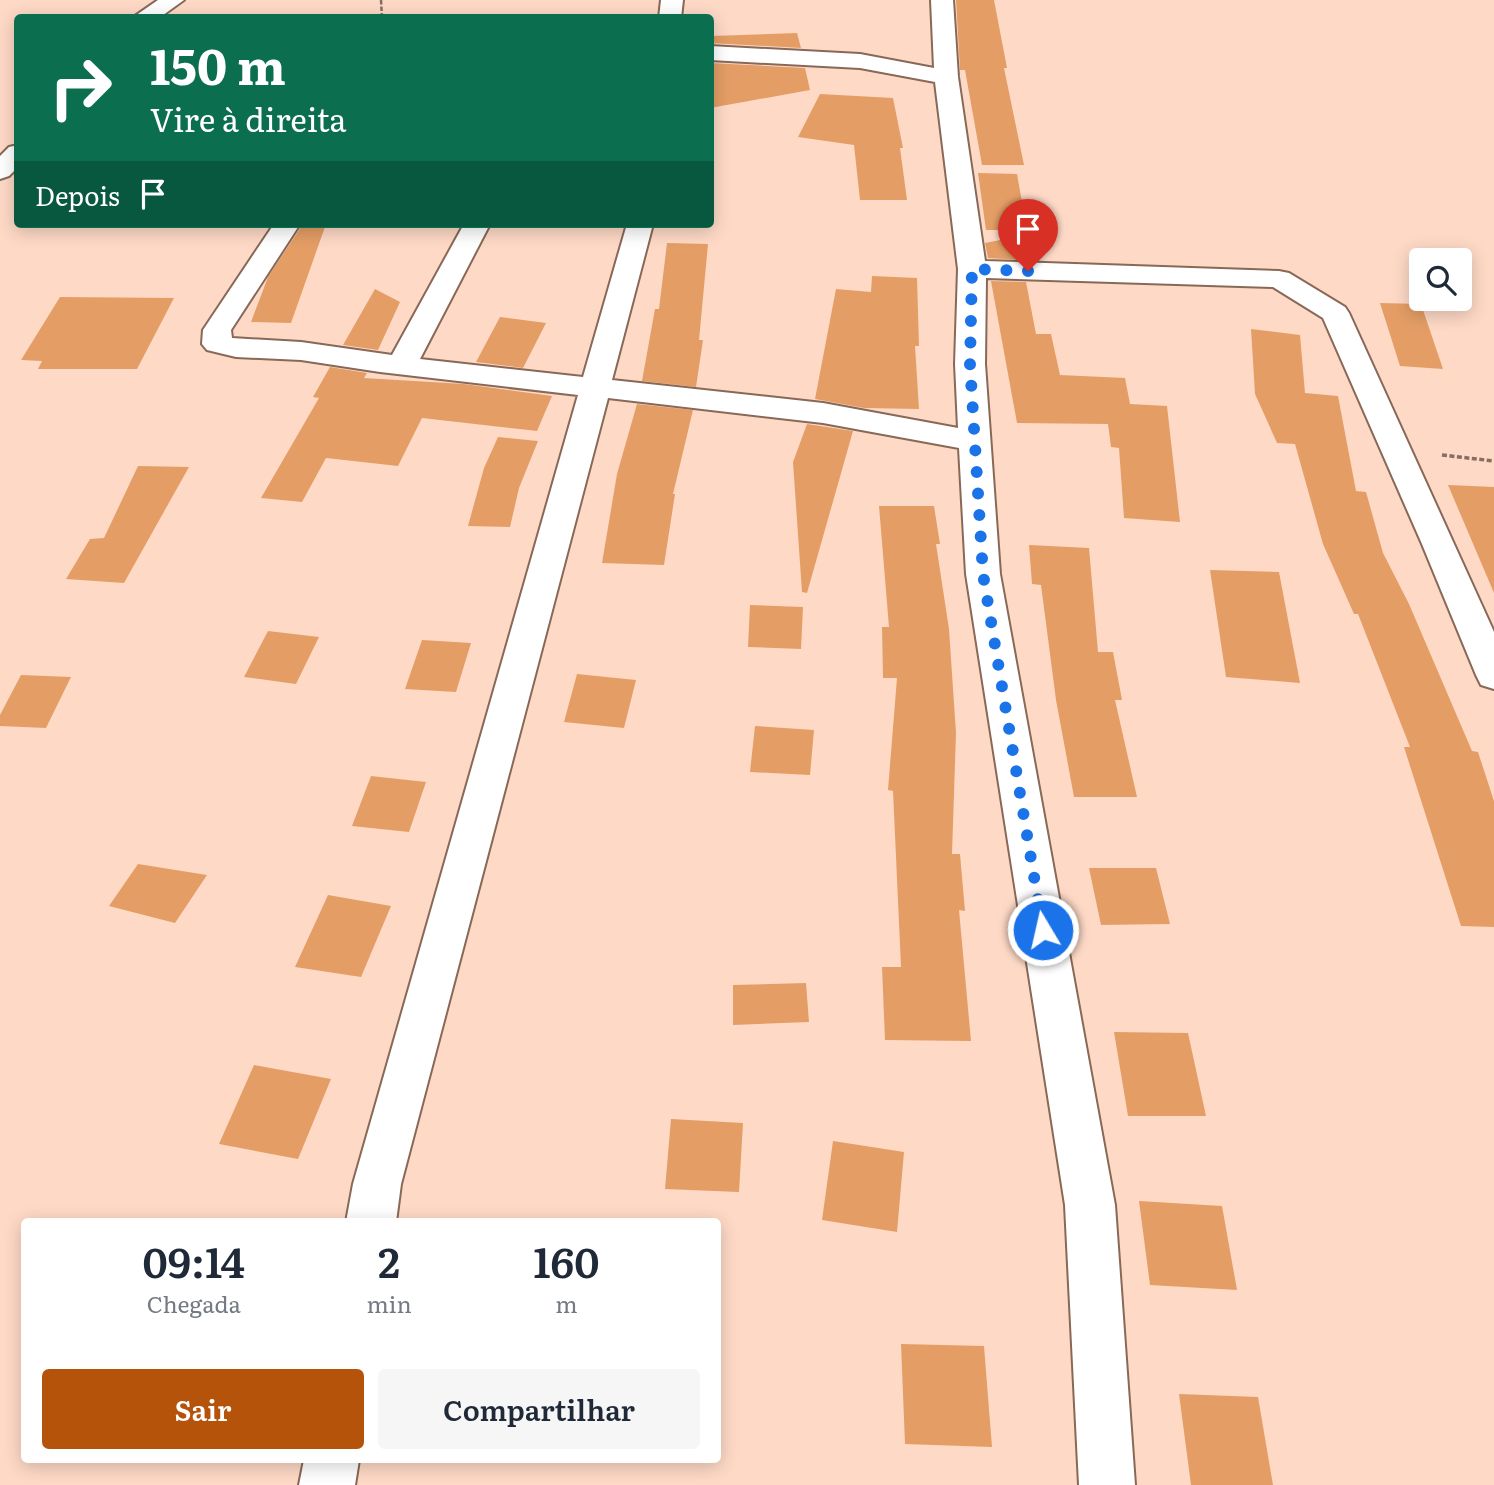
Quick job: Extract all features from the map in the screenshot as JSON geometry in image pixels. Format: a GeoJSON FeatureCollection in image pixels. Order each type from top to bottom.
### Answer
{"type":"FeatureCollection","features":[{"type":"Feature","properties":{"kind":"street"},"geometry":{"type":"LineString","coordinates":[[149,14],[173,0]]}},
{"type":"Feature","properties":{"kind":"street"},"geometry":{"type":"LineString","coordinates":[[942,0],[946,77],[972,269],[970,364],[983,574],[1090,1205],[1107,1485]]}},
{"type":"Feature","properties":{"kind":"street"},"geometry":{"type":"LineString","coordinates":[[714,53],[860,61],[946,77]]}},
{"type":"Feature","properties":{"kind":"street"},"geometry":{"type":"LineString","coordinates":[[0,172],[14,156]]}},
{"type":"Feature","properties":{"kind":"street"},"geometry":{"type":"LineString","coordinates":[[284,228],[217,331],[217,344],[236,348],[301,351],[594,388],[823,413],[975,441]]}},
{"type":"Feature","properties":{"kind":"street"},"geometry":{"type":"LineString","coordinates":[[402,365],[475,228]]}},
{"type":"Feature","properties":{"kind":"street"},"geometry":{"type":"LineString","coordinates":[[372,1218],[381,1171],[639,228]]}},
{"type":"Feature","properties":{"kind":"street"},"geometry":{"type":"LineString","coordinates":[[972,269],[1279,279],[1335,313],[1439,544],[1494,675]]}},
{"type":"Feature","properties":{"kind":"street"},"geometry":{"type":"LineString","coordinates":[[327,1485],[331,1463]]}},
{"type":"Feature","properties":{"kind":"building"},"geometry":{"type":"Polygon","coordinates":[[[956,0],[994,0],[1007,68],[1004,68],[1024,165],[982,165],[965,70],[960,70],[956,0]]]}},
{"type":"Feature","properties":{"kind":"building"},"geometry":{"type":"Polygon","coordinates":[[[797,33],[801,48],[714,43],[714,36],[797,33]]]}},
{"type":"Feature","properties":{"kind":"building"},"geometry":{"type":"Polygon","coordinates":[[[714,63],[805,68],[810,90],[714,107],[714,63]]]}},
{"type":"Feature","properties":{"kind":"building"},"geometry":{"type":"Polygon","coordinates":[[[820,94],[893,98],[903,148],[900,148],[907,200],[860,200],[854,145],[798,137],[820,94]]]}},
{"type":"Feature","properties":{"kind":"building"},"geometry":{"type":"Polygon","coordinates":[[[978,173],[1017,174],[1027,230],[986,230],[978,173]]]}},
{"type":"Feature","properties":{"kind":"building"},"geometry":{"type":"Polygon","coordinates":[[[300,228],[325,228],[291,323],[251,322],[268,277],[300,228]]]}},
{"type":"Feature","properties":{"kind":"building"},"geometry":{"type":"Polygon","coordinates":[[[1016,237],[1021,260],[988,258],[985,243],[1016,237]]]}},
{"type":"Feature","properties":{"kind":"building"},"geometry":{"type":"Polygon","coordinates":[[[667,243],[708,244],[699,340],[703,340],[696,387],[642,381],[655,309],[659,309],[667,243]]]}},
{"type":"Feature","properties":{"kind":"building"},"geometry":{"type":"Polygon","coordinates":[[[872,276],[917,278],[919,346],[915,346],[919,409],[864,408],[815,399],[836,289],[871,292],[872,276]]]}},
{"type":"Feature","properties":{"kind":"building"},"geometry":{"type":"Polygon","coordinates":[[[991,281],[1026,282],[1036,334],[1051,334],[1060,375],[1125,378],[1130,404],[1167,406],[1180,522],[1124,518],[1119,448],[1111,447],[1108,424],[1017,423],[991,281]]]}},
{"type":"Feature","properties":{"kind":"building"},"geometry":{"type":"Polygon","coordinates":[[[375,289],[400,302],[378,350],[343,345],[375,289]]]}},
{"type":"Feature","properties":{"kind":"building"},"geometry":{"type":"Polygon","coordinates":[[[60,297],[174,298],[137,369],[38,369],[42,361],[21,360],[60,297]]]}},
{"type":"Feature","properties":{"kind":"building"},"geometry":{"type":"Polygon","coordinates":[[[1380,303],[1409,304],[1409,311],[1423,311],[1443,369],[1400,366],[1380,303]]]}},
{"type":"Feature","properties":{"kind":"building"},"geometry":{"type":"Polygon","coordinates":[[[500,317],[546,323],[523,368],[476,362],[500,317]]]}},
{"type":"Feature","properties":{"kind":"building"},"geometry":{"type":"Polygon","coordinates":[[[1251,329],[1300,335],[1305,393],[1338,396],[1356,491],[1366,492],[1383,553],[1409,604],[1472,751],[1478,752],[1494,801],[1494,927],[1461,926],[1404,747],[1410,747],[1358,614],[1354,614],[1323,544],[1295,444],[1277,443],[1255,394],[1251,329]]]}},
{"type":"Feature","properties":{"kind":"building"},"geometry":{"type":"Polygon","coordinates":[[[330,367],[367,373],[364,378],[464,384],[552,396],[537,431],[422,418],[398,466],[326,458],[302,502],[261,498],[319,398],[313,397],[330,367]]]}},
{"type":"Feature","properties":{"kind":"building"},"geometry":{"type":"Polygon","coordinates":[[[637,404],[693,410],[673,494],[664,565],[602,563],[617,474],[637,404]]]}},
{"type":"Feature","properties":{"kind":"building"},"geometry":{"type":"Polygon","coordinates":[[[807,424],[853,431],[807,593],[802,592],[793,462],[807,424]]]}},
{"type":"Feature","properties":{"kind":"building"},"geometry":{"type":"Polygon","coordinates":[[[498,437],[538,441],[519,488],[510,527],[468,526],[484,468],[498,437]]]}},
{"type":"Feature","properties":{"kind":"building"},"geometry":{"type":"Polygon","coordinates":[[[138,466],[189,467],[124,583],[66,579],[90,539],[104,538],[138,466]]]}},
{"type":"Feature","properties":{"kind":"building"},"geometry":{"type":"Polygon","coordinates":[[[1448,485],[1494,487],[1494,593],[1448,485]]]}},
{"type":"Feature","properties":{"kind":"building"},"geometry":{"type":"Polygon","coordinates":[[[879,506],[934,506],[940,544],[936,544],[949,629],[956,733],[952,854],[960,854],[965,911],[959,910],[971,1041],[885,1040],[882,967],[901,967],[893,791],[888,790],[897,678],[883,678],[882,627],[889,627],[879,506]]]}},
{"type":"Feature","properties":{"kind":"building"},"geometry":{"type":"Polygon","coordinates":[[[1029,545],[1089,548],[1098,652],[1113,652],[1122,700],[1115,700],[1137,797],[1074,797],[1056,700],[1041,585],[1032,584],[1029,545]]]}},
{"type":"Feature","properties":{"kind":"building"},"geometry":{"type":"Polygon","coordinates":[[[1210,570],[1279,572],[1300,683],[1226,677],[1210,570]]]}},
{"type":"Feature","properties":{"kind":"building"},"geometry":{"type":"Polygon","coordinates":[[[750,605],[803,607],[801,649],[748,647],[750,605]]]}},
{"type":"Feature","properties":{"kind":"building"},"geometry":{"type":"Polygon","coordinates":[[[268,631],[319,637],[296,684],[244,677],[268,631]]]}},
{"type":"Feature","properties":{"kind":"building"},"geometry":{"type":"Polygon","coordinates":[[[422,640],[471,643],[456,692],[405,689],[422,640]]]}},
{"type":"Feature","properties":{"kind":"building"},"geometry":{"type":"Polygon","coordinates":[[[577,674],[636,680],[624,728],[564,722],[577,674]]]}},
{"type":"Feature","properties":{"kind":"building"},"geometry":{"type":"Polygon","coordinates":[[[21,675],[71,677],[46,728],[0,726],[0,715],[21,675]]]}},
{"type":"Feature","properties":{"kind":"building"},"geometry":{"type":"Polygon","coordinates":[[[755,726],[814,730],[810,775],[750,772],[755,726]]]}},
{"type":"Feature","properties":{"kind":"building"},"geometry":{"type":"Polygon","coordinates":[[[371,776],[426,782],[409,832],[352,826],[371,776]]]}},
{"type":"Feature","properties":{"kind":"building"},"geometry":{"type":"Polygon","coordinates":[[[138,864],[207,875],[175,923],[109,906],[138,864]]]}},
{"type":"Feature","properties":{"kind":"building"},"geometry":{"type":"Polygon","coordinates":[[[1089,868],[1156,868],[1170,924],[1101,925],[1089,868]]]}},
{"type":"Feature","properties":{"kind":"building"},"geometry":{"type":"Polygon","coordinates":[[[328,895],[391,906],[361,977],[295,967],[328,895]]]}},
{"type":"Feature","properties":{"kind":"building"},"geometry":{"type":"Polygon","coordinates":[[[806,983],[809,1022],[733,1025],[733,985],[806,983]]]}},
{"type":"Feature","properties":{"kind":"building"},"geometry":{"type":"Polygon","coordinates":[[[1114,1032],[1188,1033],[1206,1116],[1128,1116],[1114,1032]]]}},
{"type":"Feature","properties":{"kind":"building"},"geometry":{"type":"Polygon","coordinates":[[[254,1065],[331,1079],[298,1159],[219,1144],[254,1065]]]}},
{"type":"Feature","properties":{"kind":"building"},"geometry":{"type":"Polygon","coordinates":[[[671,1119],[743,1123],[739,1192],[665,1189],[671,1119]]]}},
{"type":"Feature","properties":{"kind":"building"},"geometry":{"type":"Polygon","coordinates":[[[833,1141],[904,1152],[897,1232],[822,1220],[833,1141]]]}},
{"type":"Feature","properties":{"kind":"building"},"geometry":{"type":"Polygon","coordinates":[[[1139,1201],[1222,1206],[1237,1290],[1150,1285],[1139,1201]]]}},
{"type":"Feature","properties":{"kind":"building"},"geometry":{"type":"Polygon","coordinates":[[[901,1344],[984,1346],[992,1447],[905,1444],[901,1344]]]}},
{"type":"Feature","properties":{"kind":"building"},"geometry":{"type":"Polygon","coordinates":[[[1179,1394],[1258,1397],[1273,1485],[1191,1485],[1179,1394]]]}},
{"type":"Feature","properties":{"kind":"route"},"geometry":{"type":"LineString","coordinates":[[1028,271],[972,269],[970,364],[983,574],[1043,930]]}}]}
